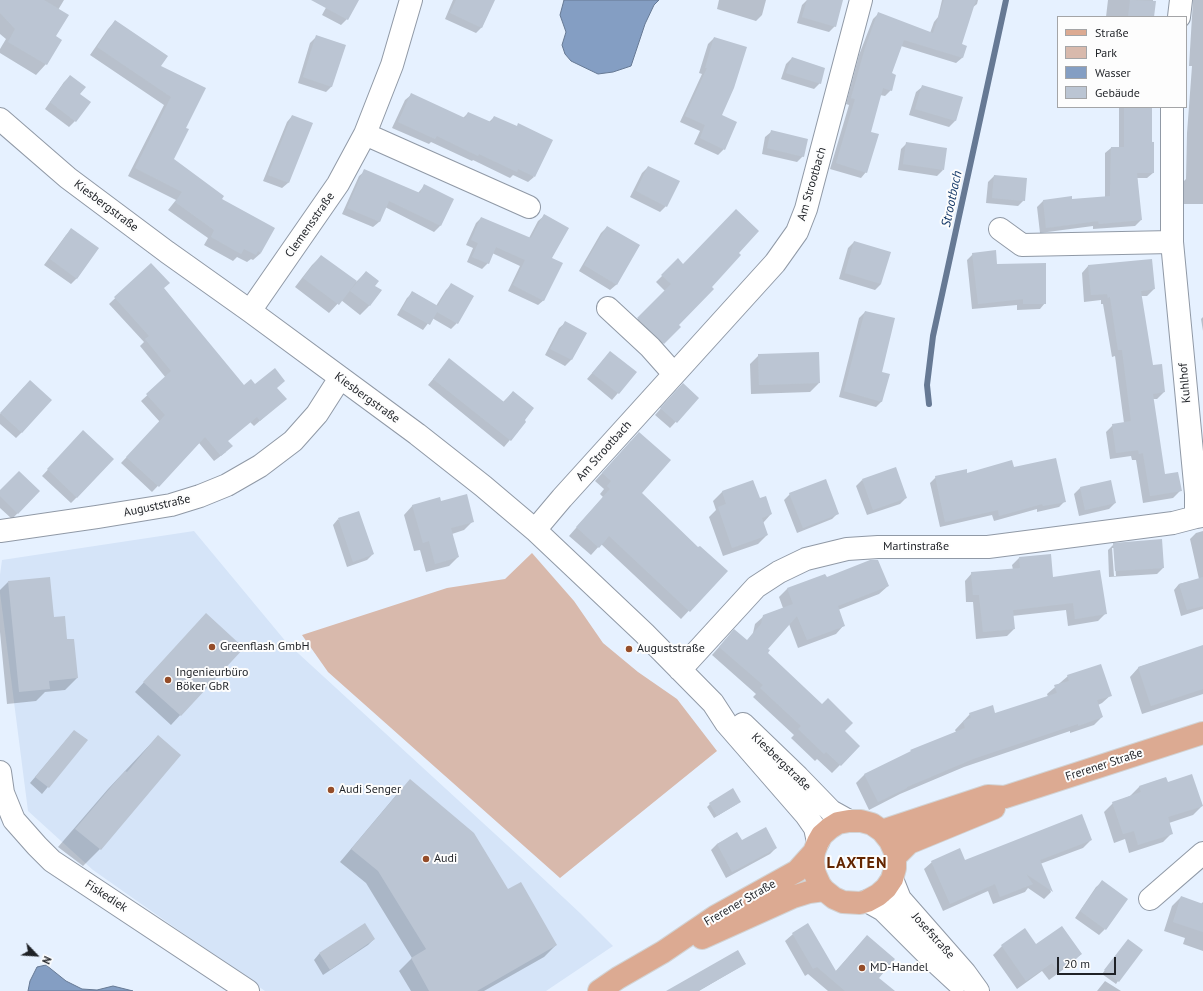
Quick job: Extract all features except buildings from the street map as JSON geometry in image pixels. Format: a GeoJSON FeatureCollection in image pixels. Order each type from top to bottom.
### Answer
{"type":"FeatureCollection","features":[{"type":"Feature","properties":{"kind":"main road","name":"Frerener Straße"},"geometry":{"type":"LineString","coordinates":[[882,831],[988,796],[1005,797],[1203,733]]}},
{"type":"Feature","properties":{"kind":"main road","name":"Frerener Straße"},"geometry":{"type":"LineString","coordinates":[[895,857],[909,843],[994,808],[1005,797]]}},
{"type":"Feature","properties":{"kind":"main road"},"geometry":{"type":"LineString","coordinates":[[849,820],[872,824],[882,831],[890,841],[895,852],[895,868],[892,879],[886,888],[868,901],[852,903],[843,902],[834,898],[824,890],[815,874],[813,862],[816,847],[822,835],[830,828],[849,820]]}},
{"type":"Feature","properties":{"kind":"main road","name":"Frerener Straße"},"geometry":{"type":"LineString","coordinates":[[599,991],[618,978],[663,952],[716,916],[797,871],[816,847]]}},
{"type":"Feature","properties":{"kind":"main road","name":"Frerener Straße"},"geometry":{"type":"LineString","coordinates":[[663,952],[698,940],[793,897],[808,892],[824,890]]}},
{"type":"Feature","properties":{"kind":"street","name":"Clemensstraße"},"geometry":{"type":"LineString","coordinates":[[250,311],[338,184],[365,134],[392,65],[411,0]]}},
{"type":"Feature","properties":{"kind":"street","name":"Am Strootbach"},"geometry":{"type":"LineString","coordinates":[[535,530],[562,498],[775,263],[797,232],[806,209],[861,0]]}},
{"type":"Feature","properties":{"kind":"street"},"geometry":{"type":"LineString","coordinates":[[1179,16],[1181,0]]}},
{"type":"Feature","properties":{"kind":"street","name":"Kuhlhof"},"geometry":{"type":"LineString","coordinates":[[1172,108],[1172,242],[1199,517]]}},
{"type":"Feature","properties":{"kind":"street","name":"Kiesbergstraße"},"geometry":{"type":"LineString","coordinates":[[0,119],[68,178],[417,434],[483,486],[535,530],[644,633],[713,703],[726,723],[806,815],[815,828],[816,847]]}},
{"type":"Feature","properties":{"kind":"street"},"geometry":{"type":"LineString","coordinates":[[365,134],[530,207]]}},
{"type":"Feature","properties":{"kind":"street"},"geometry":{"type":"LineString","coordinates":[[1000,229],[1022,245],[1172,242]]}},
{"type":"Feature","properties":{"kind":"street"},"geometry":{"type":"LineString","coordinates":[[608,308],[650,347],[674,374]]}},
{"type":"Feature","properties":{"kind":"street","name":"Auguststraße"},"geometry":{"type":"LineString","coordinates":[[0,531],[171,505],[200,496],[227,485],[260,466],[293,440],[317,414],[340,378]]}},
{"type":"Feature","properties":{"kind":"street","name":"Martinstraße"},"geometry":{"type":"LineString","coordinates":[[680,670],[756,587],[779,572],[806,559],[847,549],[878,547],[988,547],[1173,523],[1199,517]]}},
{"type":"Feature","properties":{"kind":"street","name":"Kiesbergstraße"},"geometry":{"type":"LineString","coordinates":[[713,703],[734,716],[831,811],[849,820]]}},
{"type":"Feature","properties":{"kind":"street","name":"Fiskediek"},"geometry":{"type":"LineString","coordinates":[[0,772],[3,794],[14,820],[52,861],[248,991]]}},
{"type":"Feature","properties":{"kind":"street"},"geometry":{"type":"LineString","coordinates":[[1150,899],[1203,853]]}},
{"type":"Feature","properties":{"kind":"street","name":"Josefstraße"},"geometry":{"type":"LineString","coordinates":[[892,879],[900,899],[965,973],[978,991]]}},
{"type":"Feature","properties":{"kind":"street","name":"Josefstraße"},"geometry":{"type":"LineString","coordinates":[[868,901],[883,910],[947,974],[968,991]]}},
{"type":"Feature","properties":{"kind":"shaded area"},"geometry":{"type":"Polygon","coordinates":[[[194,531],[287,643],[519,856],[613,946],[546,991],[265,991],[93,870],[28,811],[0,593],[2,560],[194,531]]]}},
{"type":"Feature","properties":{"kind":"green space"},"geometry":{"type":"Polygon","coordinates":[[[532,553],[574,601],[603,643],[638,672],[677,699],[717,751],[560,878],[328,672],[302,635],[447,588],[505,579],[532,553]]]}},
{"type":"Feature","properties":{"kind":"water"},"geometry":{"type":"Polygon","coordinates":[[[564,0],[659,0],[654,5],[645,24],[631,66],[613,72],[598,74],[571,61],[565,54],[562,45],[566,32],[560,15],[564,0]]]}},
{"type":"Feature","properties":{"kind":"water"},"geometry":{"type":"Polygon","coordinates":[[[46,965],[66,981],[82,989],[97,990],[113,986],[133,991],[28,991],[30,981],[37,967],[46,965]]]}},
{"type":"Feature","properties":{"kind":"waterway","name":"Strootbach"},"geometry":{"type":"LineString","coordinates":[[929,404],[927,385],[933,336],[1006,0]]}},
{"type":"Feature","properties":{"kind":"place","name":"Greenflash GmbH"},"geometry":{"type":"Point","coordinates":[212,647]}},
{"type":"Feature","properties":{"kind":"place","name":"Auguststraße"},"geometry":{"type":"Point","coordinates":[629,649]}},
{"type":"Feature","properties":{"kind":"place","name":"Ingenieurbüro Böker GbR"},"geometry":{"type":"Point","coordinates":[168,680]}},
{"type":"Feature","properties":{"kind":"place","name":"Audi Senger"},"geometry":{"type":"Point","coordinates":[331,790]}},
{"type":"Feature","properties":{"kind":"place","name":"Audi"},"geometry":{"type":"Point","coordinates":[426,859]}},
{"type":"Feature","properties":{"kind":"place","name":"MD-Handel"},"geometry":{"type":"Point","coordinates":[862,968]}},
{"type":"Feature","properties":{"kind":"district","name":"LAXTEN"},"geometry":{"type":"Point","coordinates":[857,863]}}]}
